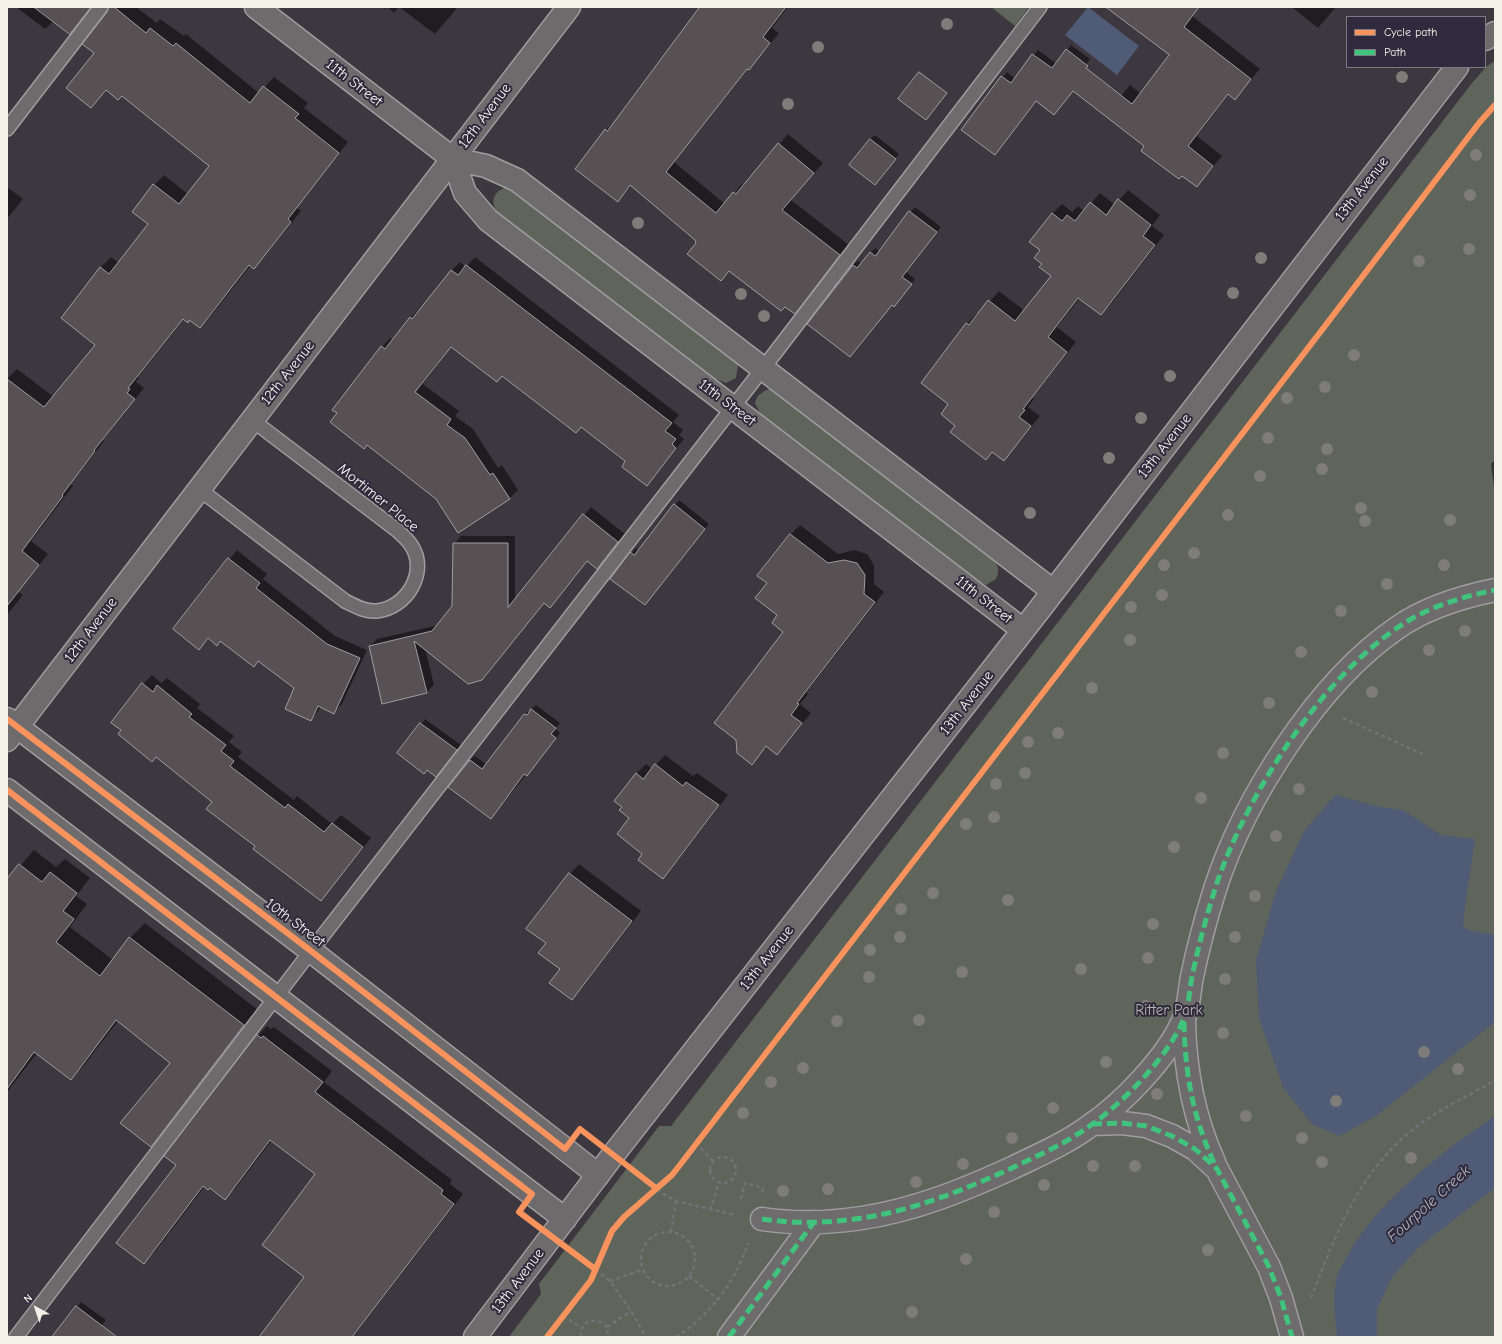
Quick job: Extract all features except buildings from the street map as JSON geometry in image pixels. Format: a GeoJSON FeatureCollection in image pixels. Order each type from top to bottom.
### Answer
{"type":"FeatureCollection","features":[{"type":"Feature","properties":{"kind":"street","name":"11th Street"},"geometry":{"type":"LineString","coordinates":[[256,7],[453,159],[486,166],[517,180],[1053,591]]}},
{"type":"Feature","properties":{"kind":"street","name":"12th Avenue"},"geometry":{"type":"LineString","coordinates":[[10,729],[199,489],[569,7]]}},
{"type":"Feature","properties":{"kind":"street"},"geometry":{"type":"LineString","coordinates":[[1486,38],[1495,33]]}},
{"type":"Feature","properties":{"kind":"street","name":"13th Avenue"},"geometry":{"type":"LineString","coordinates":[[475,1337],[598,1175],[1023,630],[1456,68]]}},
{"type":"Feature","properties":{"kind":"street","name":"11th Street"},"geometry":{"type":"LineString","coordinates":[[453,159],[465,193],[488,220],[1023,630]]}},
{"type":"Feature","properties":{"kind":"street"},"geometry":{"type":"LineString","coordinates":[[1291,1332],[1281,1298],[1269,1267],[1217,1169],[1205,1142],[1187,1079],[1184,1021],[1202,930],[1216,886],[1233,843],[1262,787],[1310,713],[1347,670],[1371,647],[1399,626],[1430,610],[1473,594],[1495,590]]}},
{"type":"Feature","properties":{"kind":"street","name":"10th Street"},"geometry":{"type":"LineString","coordinates":[[10,729],[311,951],[598,1175]]}},
{"type":"Feature","properties":{"kind":"street"},"geometry":{"type":"LineString","coordinates":[[7,790],[565,1219]]}},
{"type":"Feature","properties":{"kind":"street"},"geometry":{"type":"LineString","coordinates":[[758,1218],[814,1222],[863,1218],[898,1211],[944,1198],[1034,1158],[1092,1124],[1142,1078],[1165,1051],[1184,1021]]}},
{"type":"Feature","properties":{"kind":"street"},"geometry":{"type":"LineString","coordinates":[[1092,1124],[1122,1123],[1146,1126],[1172,1136],[1195,1149],[1217,1169]]}},
{"type":"Feature","properties":{"kind":"street"},"geometry":{"type":"LineString","coordinates":[[729,1337],[814,1222]]}},
{"type":"Feature","properties":{"kind":"lane"},"geometry":{"type":"LineString","coordinates":[[7,129],[101,7]]}},
{"type":"Feature","properties":{"kind":"lane"},"geometry":{"type":"LineString","coordinates":[[16,1337],[311,951],[763,368],[1040,7]]}},
{"type":"Feature","properties":{"kind":"lane","name":"Mortimer Place"},"geometry":{"type":"LineString","coordinates":[[199,489],[345,601],[359,609],[376,611],[393,606],[408,595],[417,578],[417,561],[412,545],[398,531],[252,420]]}},
{"type":"Feature","properties":{"kind":"path"},"geometry":{"type":"LineString","coordinates":[[1337,714],[1347,721],[1425,755]]}},
{"type":"Feature","properties":{"kind":"path"},"geometry":{"type":"LineString","coordinates":[[1291,1332],[1311,1299],[1338,1228],[1352,1201],[1377,1166],[1399,1142],[1428,1118],[1495,1080]]}},
{"type":"Feature","properties":{"kind":"path"},"geometry":{"type":"LineString","coordinates":[[696,1143],[713,1161]]}},
{"type":"Feature","properties":{"kind":"path"},"geometry":{"type":"LineString","coordinates":[[727,1157],[736,1167],[735,1176],[728,1183],[719,1184],[715,1182],[710,1174],[711,1164],[717,1158],[727,1157]]}},
{"type":"Feature","properties":{"kind":"path"},"geometry":{"type":"LineString","coordinates":[[634,1171],[665,1195],[676,1201],[736,1216],[758,1218]]}},
{"type":"Feature","properties":{"kind":"path"},"geometry":{"type":"LineString","coordinates":[[676,1337],[695,1324],[719,1300],[737,1272],[758,1218],[763,1188],[745,1183],[740,1204]]}},
{"type":"Feature","properties":{"kind":"path"},"geometry":{"type":"LineString","coordinates":[[710,1210],[719,1184]]}},
{"type":"Feature","properties":{"kind":"path"},"geometry":{"type":"LineString","coordinates":[[671,1232],[676,1201]]}},
{"type":"Feature","properties":{"kind":"path"},"geometry":{"type":"LineString","coordinates":[[736,1216],[738,1210]]}},
{"type":"Feature","properties":{"kind":"path"},"geometry":{"type":"LineString","coordinates":[[671,1232],[680,1235],[688,1241],[693,1249],[695,1258],[694,1267],[689,1276],[682,1282],[674,1286],[664,1286],[655,1284],[648,1278],[642,1270],[641,1256],[646,1243],[653,1237],[662,1233],[671,1232]]}},
{"type":"Feature","properties":{"kind":"path"},"geometry":{"type":"LineString","coordinates":[[572,1252],[610,1281],[631,1311],[645,1337]]}},
{"type":"Feature","properties":{"kind":"path"},"geometry":{"type":"LineString","coordinates":[[610,1281],[642,1270]]}},
{"type":"Feature","properties":{"kind":"path"},"geometry":{"type":"LineString","coordinates":[[689,1276],[719,1300]]}},
{"type":"Feature","properties":{"kind":"path"},"geometry":{"type":"LineString","coordinates":[[607,1327],[631,1311]]}},
{"type":"Feature","properties":{"kind":"path"},"geometry":{"type":"LineString","coordinates":[[563,1316],[582,1328]]}},
{"type":"Feature","properties":{"kind":"path"},"geometry":{"type":"LineString","coordinates":[[581,1337],[582,1328],[589,1321],[594,1320],[599,1321],[607,1327],[608,1337]]}},
{"type":"Feature","properties":{"kind":"green space"},"geometry":{"type":"Polygon","coordinates":[[[991,7],[1029,7],[1015,26],[991,7]]]}},
{"type":"Feature","properties":{"kind":"green space","name":"Ritter Park"},"geometry":{"type":"Polygon","coordinates":[[[1495,61],[1495,1337],[509,1337],[541,1294],[539,1284],[659,1126],[671,1126],[1472,83],[1487,66],[1495,61]]]}},
{"type":"Feature","properties":{"kind":"green space"},"geometry":{"type":"Polygon","coordinates":[[[509,187],[734,359],[738,365],[736,378],[726,383],[713,378],[498,213],[494,205],[494,197],[500,190],[509,187]]]}},
{"type":"Feature","properties":{"kind":"green space"},"geometry":{"type":"Polygon","coordinates":[[[769,389],[775,391],[990,555],[998,566],[996,579],[986,585],[974,579],[760,413],[755,403],[756,400],[760,394],[769,389]]]}},
{"type":"Feature","properties":{"kind":"water"},"geometry":{"type":"Polygon","coordinates":[[[1088,7],[1139,46],[1117,75],[1065,35],[1088,7]]]}},
{"type":"Feature","properties":{"kind":"water"},"geometry":{"type":"Polygon","coordinates":[[[1335,795],[1381,807],[1403,810],[1441,835],[1475,839],[1463,922],[1464,927],[1469,930],[1495,935],[1495,1022],[1376,1116],[1339,1136],[1312,1124],[1284,1089],[1259,1019],[1256,960],[1276,891],[1304,831],[1335,795]]]}},
{"type":"Feature","properties":{"kind":"water","name":"Fourpole Creek"},"geometry":{"type":"Polygon","coordinates":[[[1495,1116],[1495,1188],[1420,1246],[1392,1277],[1377,1309],[1377,1337],[1337,1337],[1334,1299],[1335,1284],[1337,1276],[1357,1239],[1391,1199],[1411,1180],[1454,1145],[1495,1116]]]}},
{"type":"Feature","properties":{"kind":"marked path"},"geometry":{"type":"LineString","coordinates":[[762,1219],[799,1222],[837,1221],[862,1218],[901,1210],[939,1198],[976,1184],[1053,1148],[1082,1131],[1116,1105],[1155,1065],[1166,1051],[1182,1023],[1205,922],[1228,854],[1264,781],[1287,745],[1312,711],[1339,679],[1368,651],[1397,628],[1431,609],[1469,596],[1495,590]]}},
{"type":"Feature","properties":{"kind":"marked path"},"geometry":{"type":"LineString","coordinates":[[1184,1022],[1188,1078],[1201,1130],[1215,1165]]}},
{"type":"Feature","properties":{"kind":"marked path"},"geometry":{"type":"LineString","coordinates":[[1092,1124],[1122,1123],[1146,1126],[1172,1136],[1195,1149],[1217,1169],[1269,1267],[1281,1298],[1292,1337]]}},
{"type":"Feature","properties":{"kind":"marked path"},"geometry":{"type":"LineString","coordinates":[[729,1337],[814,1222]]}},
{"type":"Feature","properties":{"kind":"cycle path"},"geometry":{"type":"LineString","coordinates":[[547,1337],[591,1280],[612,1231],[624,1217],[672,1175],[683,1161],[1325,326],[1479,123],[1495,105]]}},
{"type":"Feature","properties":{"kind":"cycle path"},"geometry":{"type":"LineString","coordinates":[[7,719],[311,951],[565,1149],[580,1129],[656,1188]]}},
{"type":"Feature","properties":{"kind":"cycle path"},"geometry":{"type":"LineString","coordinates":[[7,790],[532,1194],[519,1212],[595,1269]]}}]}
